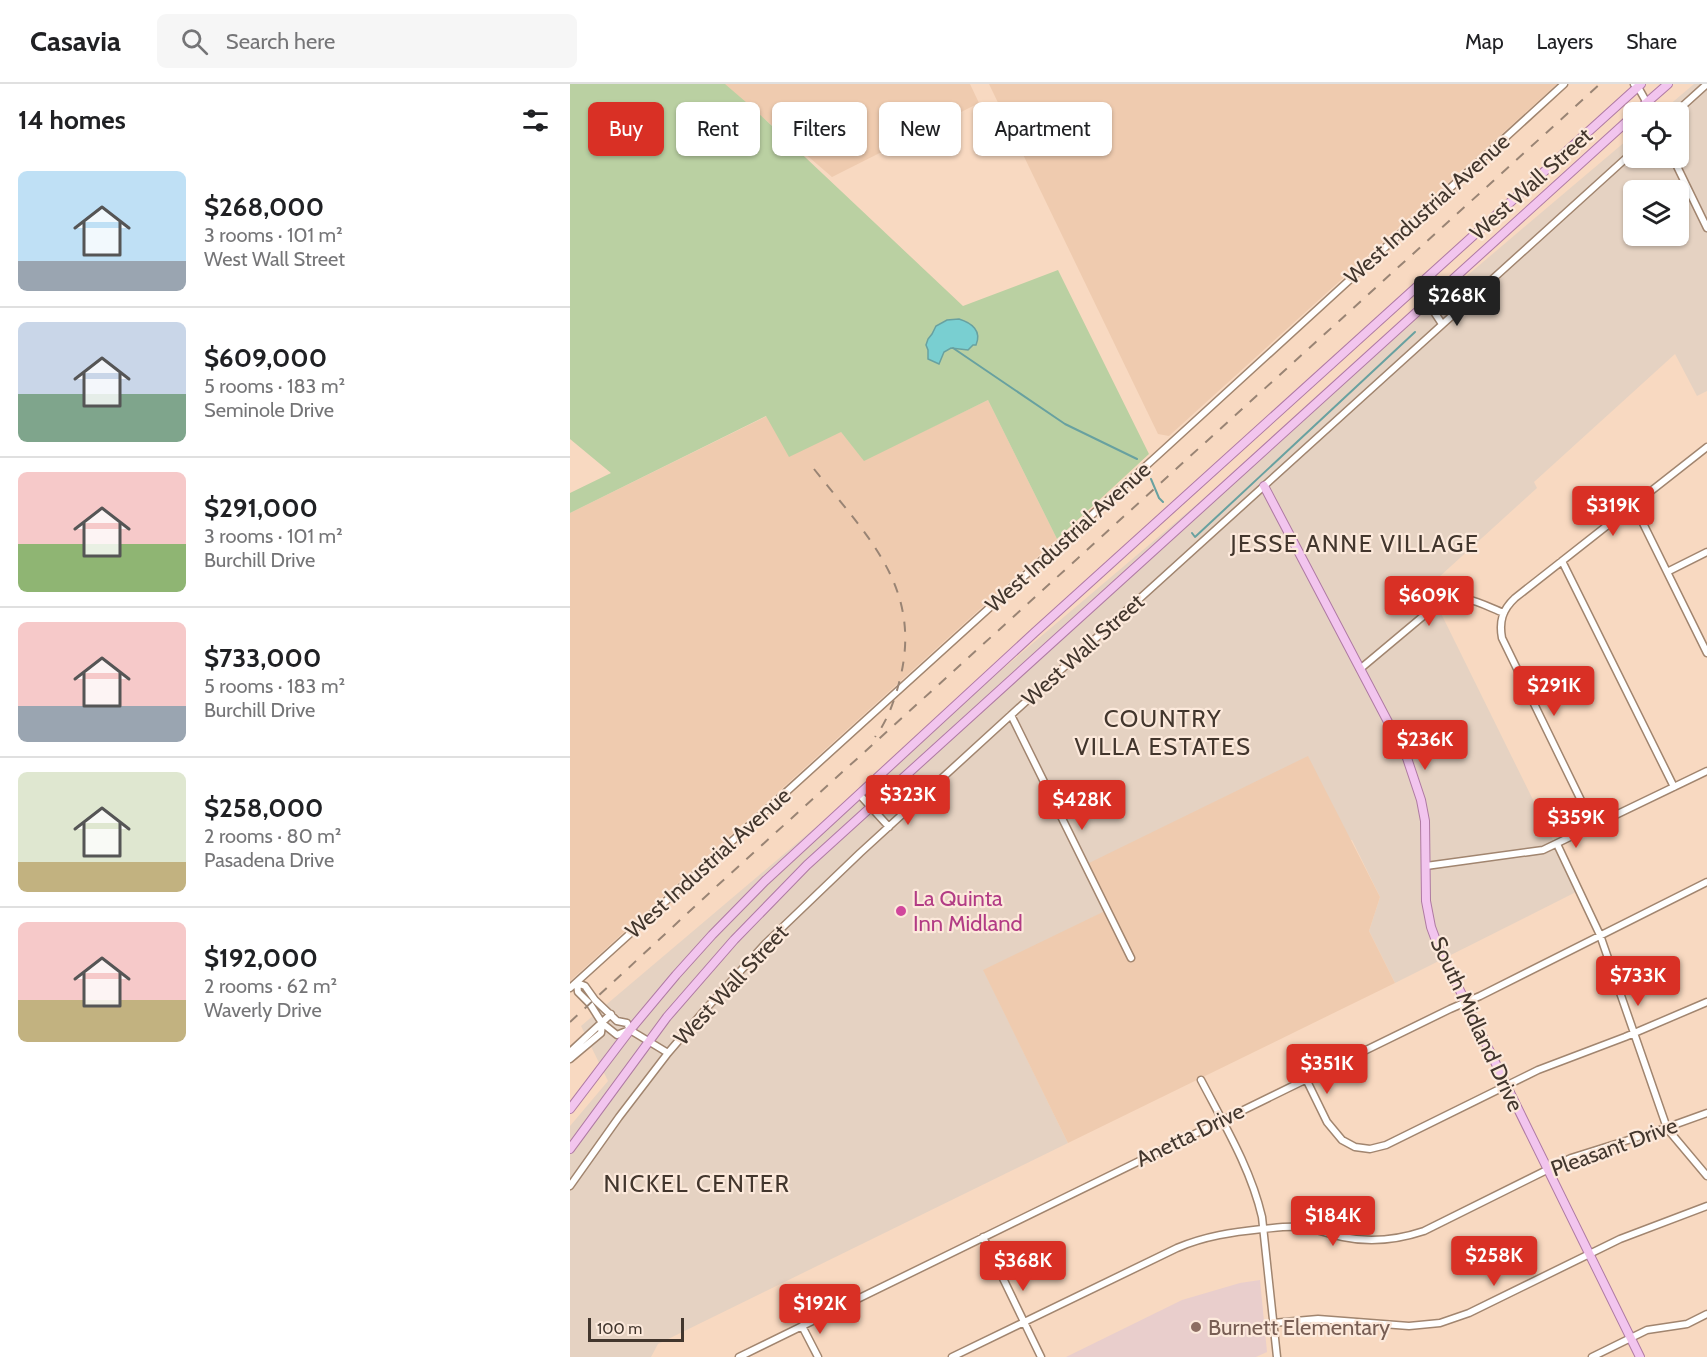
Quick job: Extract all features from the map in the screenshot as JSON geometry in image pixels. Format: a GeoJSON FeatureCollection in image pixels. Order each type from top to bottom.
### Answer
{"type":"FeatureCollection","features":[{"type":"Feature","properties":{"kind":"main road","name":"West Wall Street"},"geometry":{"type":"LineString","coordinates":[[1648,102],[1668,84]]}},
{"type":"Feature","properties":{"kind":"main road","name":"West Wall Street"},"geometry":{"type":"LineString","coordinates":[[570,1110],[630,1030],[712,935],[765,881],[1034,633],[1638,85]]}},
{"type":"Feature","properties":{"kind":"main road","name":"West Wall Street"},"geometry":{"type":"LineString","coordinates":[[570,1149],[648,1041],[706,972],[807,865],[1623,125]]}},
{"type":"Feature","properties":{"kind":"main road","name":"South Midland Drive"},"geometry":{"type":"LineString","coordinates":[[1264,486],[1407,758],[1425,821],[1426,901],[1431,927],[1438,946],[1640,1357]]}},
{"type":"Feature","properties":{"kind":"street","name":"West Industrial Avenue"},"geometry":{"type":"LineString","coordinates":[[570,988],[1564,84]]}},
{"type":"Feature","properties":{"kind":"street"},"geometry":{"type":"LineString","coordinates":[[1687,102],[1707,84]]}},
{"type":"Feature","properties":{"kind":"street"},"geometry":{"type":"LineString","coordinates":[[1638,85],[1646,102]]}},
{"type":"Feature","properties":{"kind":"street","name":"West Wall Street"},"geometry":{"type":"LineString","coordinates":[[570,1186],[668,1053],[765,944],[1011,715],[1623,161]]}},
{"type":"Feature","properties":{"kind":"street"},"geometry":{"type":"LineString","coordinates":[[1678,168],[1707,228]]}},
{"type":"Feature","properties":{"kind":"street"},"geometry":{"type":"LineString","coordinates":[[1417,286],[1442,324]]}},
{"type":"Feature","properties":{"kind":"street"},"geometry":{"type":"LineString","coordinates":[[1594,826],[1502,638],[1500,625],[1512,601],[1707,447]]}},
{"type":"Feature","properties":{"kind":"street"},"geometry":{"type":"LineString","coordinates":[[1634,505],[1707,653]]}},
{"type":"Feature","properties":{"kind":"street"},"geometry":{"type":"LineString","coordinates":[[1667,572],[1707,552]]}},
{"type":"Feature","properties":{"kind":"street"},"geometry":{"type":"LineString","coordinates":[[1562,561],[1674,787]]}},
{"type":"Feature","properties":{"kind":"street"},"geometry":{"type":"LineString","coordinates":[[1360,669],[1440,602],[1448,598],[1462,597],[1504,613]]}},
{"type":"Feature","properties":{"kind":"street"},"geometry":{"type":"LineString","coordinates":[[1011,715],[1131,958]]}},
{"type":"Feature","properties":{"kind":"street"},"geometry":{"type":"LineString","coordinates":[[1426,866],[1543,850],[1707,771]]}},
{"type":"Feature","properties":{"kind":"street"},"geometry":{"type":"LineString","coordinates":[[859,794],[889,828]]}},
{"type":"Feature","properties":{"kind":"street"},"geometry":{"type":"LineString","coordinates":[[1557,844],[1600,935],[1667,1128],[1707,1176]]}},
{"type":"Feature","properties":{"kind":"street","name":"Anetta Drive"},"geometry":{"type":"LineString","coordinates":[[739,1357],[1480,996],[1707,882]]}},
{"type":"Feature","properties":{"kind":"street"},"geometry":{"type":"LineString","coordinates":[[577,982],[585,986],[595,1000],[617,1021],[627,1023],[630,1030],[668,1053]]}},
{"type":"Feature","properties":{"kind":"street"},"geometry":{"type":"LineString","coordinates":[[577,982],[578,992],[590,1004],[602,1023],[617,1035],[630,1030]]}},
{"type":"Feature","properties":{"kind":"street"},"geometry":{"type":"LineString","coordinates":[[1306,1079],[1327,1122],[1342,1140],[1370,1149],[1386,1145],[1538,1070],[1707,1002]]}},
{"type":"Feature","properties":{"kind":"street"},"geometry":{"type":"LineString","coordinates":[[570,1052],[611,1014]]}},
{"type":"Feature","properties":{"kind":"street"},"geometry":{"type":"LineString","coordinates":[[570,1059],[601,1033],[602,1023]]}},
{"type":"Feature","properties":{"kind":"street"},"geometry":{"type":"LineString","coordinates":[[1201,1080],[1254,1186],[1262,1217],[1277,1357]]}},
{"type":"Feature","properties":{"kind":"street","name":"Pleasant Drive"},"geometry":{"type":"LineString","coordinates":[[952,1357],[1183,1245],[1219,1235],[1290,1226],[1305,1227],[1358,1240],[1403,1238],[1424,1231],[1571,1158],[1707,1113]]}},
{"type":"Feature","properties":{"kind":"street"},"geometry":{"type":"LineString","coordinates":[[1273,1323],[1318,1319],[1409,1326],[1440,1323],[1469,1313],[1620,1239],[1707,1206]]}},
{"type":"Feature","properties":{"kind":"street"},"geometry":{"type":"LineString","coordinates":[[983,1238],[1041,1357]]}},
{"type":"Feature","properties":{"kind":"street"},"geometry":{"type":"LineString","coordinates":[[1592,1357],[1650,1329],[1687,1324],[1707,1314]]}},
{"type":"Feature","properties":{"kind":"street"},"geometry":{"type":"LineString","coordinates":[[802,1326],[818,1357]]}},
{"type":"Feature","properties":{"kind":"shaded area"},"geometry":{"type":"Polygon","coordinates":[[[724,84],[970,84],[979,102],[973,102],[973,106],[961,112],[961,102],[879,102],[879,153],[832,177],[808,156],[867,156],[867,102],[772,102],[772,125],[760,115],[760,102],[745,102],[724,84]]]}},
{"type":"Feature","properties":{"kind":"shaded area"},"geometry":{"type":"Polygon","coordinates":[[[989,84],[1557,84],[1169,436],[1158,434],[1024,156],[1112,156],[1112,102],[998,102],[989,84]]]}},
{"type":"Feature","properties":{"kind":"shaded area"},"geometry":{"type":"Polygon","coordinates":[[[1694,84],[1707,84],[1707,391],[1697,396],[1675,354],[1534,482],[1537,488],[1428,587],[1578,891],[1395,983],[1369,931],[1380,897],[1352,840],[1108,910],[984,971],[1068,1143],[658,1344],[651,1357],[570,1357],[570,1126],[608,1081],[581,1026],[1623,143],[1623,168],[1689,168],[1689,102],[1673,102],[1694,84]]]}},
{"type":"Feature","properties":{"kind":"shaded area"},"geometry":{"type":"Polygon","coordinates":[[[988,400],[1057,539],[570,981],[570,513],[767,416],[841,432],[864,460],[988,400]]]}},
{"type":"Feature","properties":{"kind":"shaded area"},"geometry":{"type":"Polygon","coordinates":[[[1308,756],[1380,897],[1369,931],[1395,983],[1068,1143],[983,970],[1107,910],[1085,865],[1308,756]]]}},
{"type":"Feature","properties":{"kind":"shaded area","name":"Burnett Elementary"},"geometry":{"type":"Polygon","coordinates":[[[1260,1280],[1267,1352],[1256,1357],[1066,1357],[1182,1300],[1240,1283],[1260,1280]]]}},
{"type":"Feature","properties":{"kind":"green space"},"geometry":{"type":"Polygon","coordinates":[[[570,84],[725,84],[746,102],[676,102],[676,156],[760,156],[760,115],[772,126],[772,156],[804,156],[963,306],[1058,270],[1149,454],[1057,539],[988,400],[864,461],[841,432],[789,457],[766,416],[570,513],[570,493],[611,473],[570,439],[570,84]]]}},
{"type":"Feature","properties":{"kind":"water"},"geometry":{"type":"Polygon","coordinates":[[[959,319],[975,328],[978,336],[976,345],[968,350],[951,348],[944,352],[939,364],[928,359],[926,345],[936,326],[947,320],[959,319]]]}},
{"type":"Feature","properties":{"kind":"waterway"},"geometry":{"type":"LineString","coordinates":[[1192,533],[1195,537],[1415,332]]}},
{"type":"Feature","properties":{"kind":"waterway"},"geometry":{"type":"LineString","coordinates":[[953,348],[1065,424],[1137,459]]}},
{"type":"Feature","properties":{"kind":"waterway"},"geometry":{"type":"LineString","coordinates":[[1151,479],[1163,502]]}},
{"type":"Feature","properties":{"kind":"railway"},"geometry":{"type":"LineString","coordinates":[[570,1022],[1600,84]]}},
{"type":"Feature","properties":{"kind":"railway"},"geometry":{"type":"LineString","coordinates":[[814,469],[853,517],[885,564],[897,590],[904,617],[905,646],[900,679],[884,724],[875,737]]}},
{"type":"Feature","properties":{"kind":"place","name":"La Quinta Inn Midland"},"geometry":{"type":"Point","coordinates":[901,911]}},
{"type":"Feature","properties":{"kind":"place","name":"Burnett Elementary"},"geometry":{"type":"Point","coordinates":[1196,1327]}},
{"type":"Feature","properties":{"kind":"district","name":"JESSE ANNE VILLAGE"},"geometry":{"type":"Point","coordinates":[1355,543]}},
{"type":"Feature","properties":{"kind":"district","name":"COUNTRY VILLA ESTATES"},"geometry":{"type":"Point","coordinates":[1163,732]}},
{"type":"Feature","properties":{"kind":"district","name":"NICKEL CENTER"},"geometry":{"type":"Point","coordinates":[697,1183]}}]}
